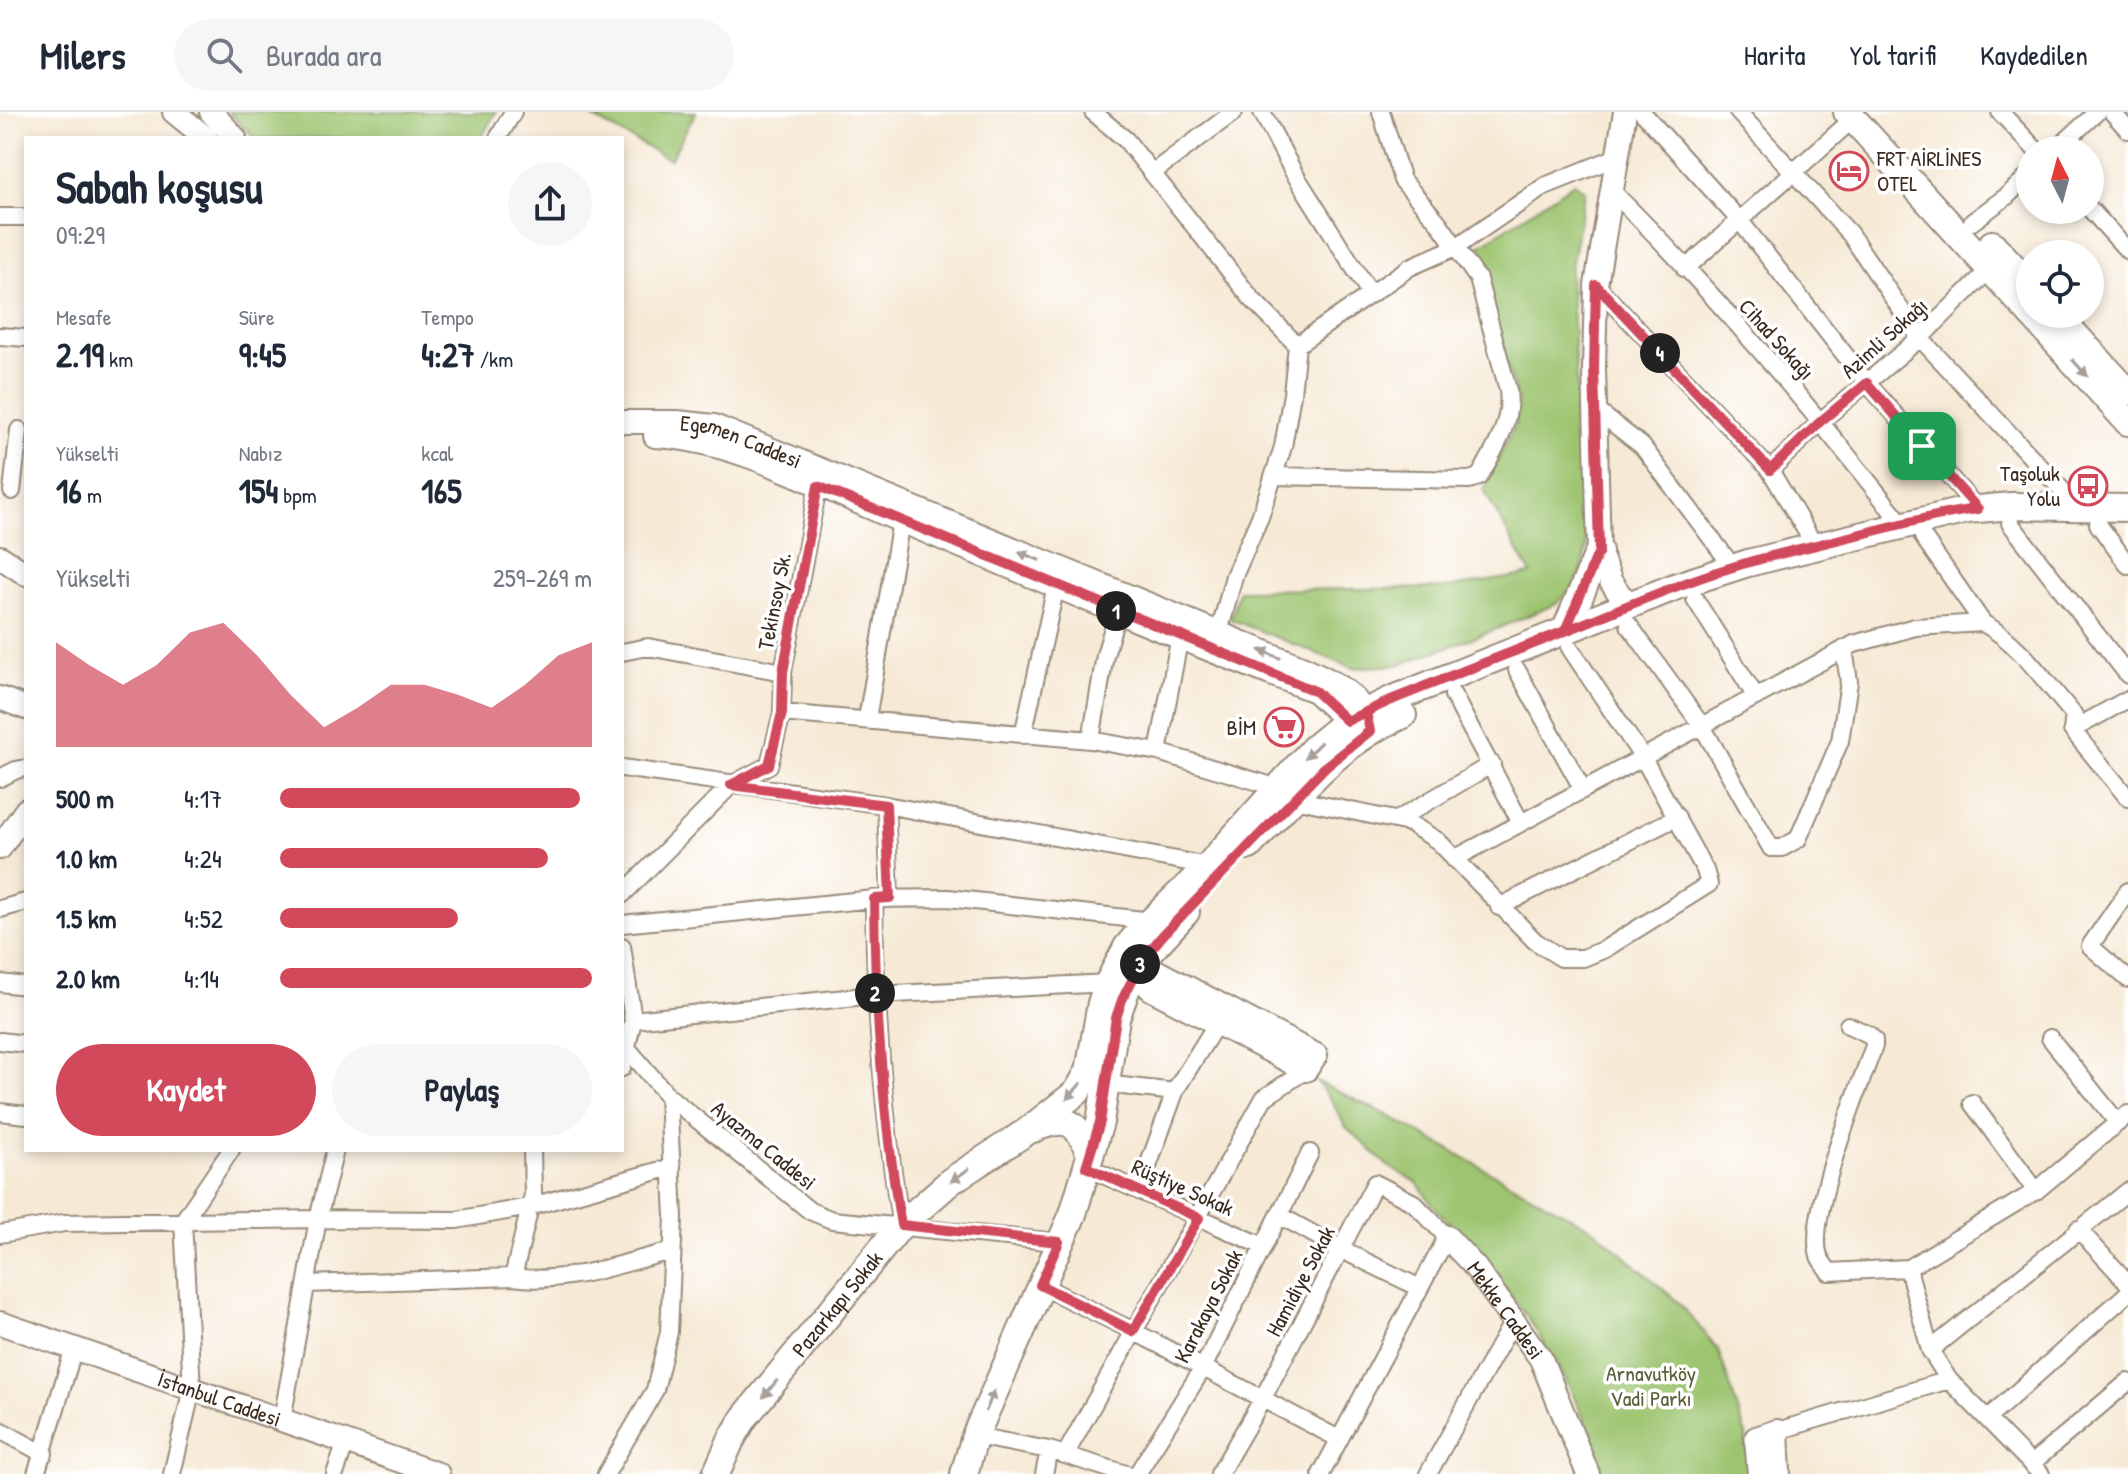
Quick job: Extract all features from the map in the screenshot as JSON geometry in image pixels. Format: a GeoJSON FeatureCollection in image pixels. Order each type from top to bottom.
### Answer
{"type":"FeatureCollection","features":[{"type":"Feature","properties":{"kind":"main road"},"geometry":{"type":"LineString","coordinates":[[1857,114],[1972,222],[2016,270]]}},
{"type":"Feature","properties":{"kind":"main road"},"geometry":{"type":"LineString","coordinates":[[1857,114],[2016,298]]}},
{"type":"Feature","properties":{"kind":"main road"},"geometry":{"type":"LineString","coordinates":[[2043,328],[2128,422]]}},
{"type":"Feature","properties":{"kind":"main road"},"geometry":{"type":"LineString","coordinates":[[2069,328],[2128,392]]}},
{"type":"Feature","properties":{"kind":"main road"},"geometry":{"type":"LineString","coordinates":[[964,1474],[975,1436],[1073,1214],[1100,1122],[1116,1018],[1133,963],[1152,921],[1286,793],[1343,751],[1361,721],[1632,614],[1733,567],[1815,546],[1912,531],[2088,516],[2128,508]]}},
{"type":"Feature","properties":{"kind":"main road"},"geometry":{"type":"LineString","coordinates":[[1632,614],[1695,599],[1978,509],[2088,516],[2128,526]]}},
{"type":"Feature","properties":{"kind":"main road"},"geometry":{"type":"LineString","coordinates":[[1361,721],[1453,695],[1517,670],[1568,640],[1599,551]]}},
{"type":"Feature","properties":{"kind":"main road"},"geometry":{"type":"LineString","coordinates":[[1133,963],[1163,935],[1286,793]]}},
{"type":"Feature","properties":{"kind":"main road","name":"Pazarkapı Sokak"},"geometry":{"type":"LineString","coordinates":[[716,1474],[744,1418],[901,1225],[951,1181],[1026,1132],[1077,1092],[1089,1071],[1101,1003],[1108,983],[1133,963]]}},
{"type":"Feature","properties":{"kind":"main road"},"geometry":{"type":"LineString","coordinates":[[1026,1132],[1051,1122],[1073,1124],[1081,1132],[1088,1161]]}},
{"type":"Feature","properties":{"kind":"street"},"geometry":{"type":"LineString","coordinates":[[174,112],[204,136]]}},
{"type":"Feature","properties":{"kind":"street"},"geometry":{"type":"LineString","coordinates":[[211,112],[233,136]]}},
{"type":"Feature","properties":{"kind":"street"},"geometry":{"type":"LineString","coordinates":[[499,136],[513,112]]}},
{"type":"Feature","properties":{"kind":"street"},"geometry":{"type":"LineString","coordinates":[[1093,112],[1126,140],[1251,298],[1297,345]]}},
{"type":"Feature","properties":{"kind":"street"},"geometry":{"type":"LineString","coordinates":[[1152,173],[1234,112]]}},
{"type":"Feature","properties":{"kind":"street"},"geometry":{"type":"LineString","coordinates":[[1262,112],[1294,173],[1370,293]]}},
{"type":"Feature","properties":{"kind":"street"},"geometry":{"type":"LineString","coordinates":[[1273,476],[1469,480],[1479,477],[1507,422],[1510,409],[1508,390],[1478,279],[1402,180],[1381,112]]}},
{"type":"Feature","properties":{"kind":"street"},"geometry":{"type":"LineString","coordinates":[[1625,112],[1596,285],[1599,551],[1611,582],[1702,726],[1771,848],[1782,848],[1798,839],[1840,741],[1849,682],[1844,649]]}},
{"type":"Feature","properties":{"kind":"street"},"geometry":{"type":"LineString","coordinates":[[1642,112],[1740,221],[1867,383],[1978,509]]}},
{"type":"Feature","properties":{"kind":"street"},"geometry":{"type":"LineString","coordinates":[[1738,112],[1850,234],[1920,338],[2088,516],[2128,565]]}},
{"type":"Feature","properties":{"kind":"street"},"geometry":{"type":"LineString","coordinates":[[2000,112],[2023,136]]}},
{"type":"Feature","properties":{"kind":"street"},"geometry":{"type":"LineString","coordinates":[[2071,136],[2097,112]]}},
{"type":"Feature","properties":{"kind":"street"},"geometry":{"type":"LineString","coordinates":[[2112,112],[2128,130]]}},
{"type":"Feature","properties":{"kind":"street"},"geometry":{"type":"LineString","coordinates":[[1685,269],[1857,114]]}},
{"type":"Feature","properties":{"kind":"street"},"geometry":{"type":"LineString","coordinates":[[1219,633],[1234,576],[1260,517],[1283,447],[1297,345],[1410,267],[1456,247],[1545,186],[1617,157]]}},
{"type":"Feature","properties":{"kind":"street"},"geometry":{"type":"LineString","coordinates":[[1972,222],[2016,187]]}},
{"type":"Feature","properties":{"kind":"street","name":"Cihad Sokağı"},"geometry":{"type":"LineString","coordinates":[[1611,190],[1821,421],[1983,623],[1995,629],[2019,652],[2074,715],[2072,730]]}},
{"type":"Feature","properties":{"kind":"street"},"geometry":{"type":"LineString","coordinates":[[0,217],[24,217]]}},
{"type":"Feature","properties":{"kind":"street"},"geometry":{"type":"LineString","coordinates":[[2104,224],[2128,251]]}},
{"type":"Feature","properties":{"kind":"street","name":"Azimli Sokağı"},"geometry":{"type":"LineString","coordinates":[[1770,470],[1821,421],[1920,338],[1990,269]]}},
{"type":"Feature","properties":{"kind":"street"},"geometry":{"type":"LineString","coordinates":[[1596,285],[1770,470],[1815,546]]}},
{"type":"Feature","properties":{"kind":"street"},"geometry":{"type":"LineString","coordinates":[[0,336],[24,338]]}},
{"type":"Feature","properties":{"kind":"street"},"geometry":{"type":"LineString","coordinates":[[1596,410],[1642,446],[1733,567]]}},
{"type":"Feature","properties":{"kind":"street","name":"Egemen Caddesi"},"geometry":{"type":"LineString","coordinates":[[624,422],[714,426],[1304,668],[1345,687],[1361,721]]}},
{"type":"Feature","properties":{"kind":"street"},"geometry":{"type":"LineString","coordinates":[[13,491],[19,430]]}},
{"type":"Feature","properties":{"kind":"street","name":"Egemen Caddesi"},"geometry":{"type":"LineString","coordinates":[[624,436],[679,437],[736,451],[1315,691],[1361,721]]}},
{"type":"Feature","properties":{"kind":"street","name":"Tekinsoy Sk."},"geometry":{"type":"LineString","coordinates":[[624,893],[731,785],[769,765],[782,713],[783,672],[818,486]]}},
{"type":"Feature","properties":{"kind":"street"},"geometry":{"type":"LineString","coordinates":[[867,719],[901,521]]}},
{"type":"Feature","properties":{"kind":"street"},"geometry":{"type":"LineString","coordinates":[[2010,523],[2128,675]]}},
{"type":"Feature","properties":{"kind":"street"},"geometry":{"type":"LineString","coordinates":[[0,557],[24,573]]}},
{"type":"Feature","properties":{"kind":"street"},"geometry":{"type":"LineString","coordinates":[[1023,735],[1056,586]]}},
{"type":"Feature","properties":{"kind":"street"},"geometry":{"type":"LineString","coordinates":[[1695,599],[1756,697]]}},
{"type":"Feature","properties":{"kind":"street"},"geometry":{"type":"LineString","coordinates":[[1091,740],[1105,655],[1118,611]]}},
{"type":"Feature","properties":{"kind":"street"},"geometry":{"type":"LineString","coordinates":[[1454,859],[1854,644],[1915,627],[1983,623]]}},
{"type":"Feature","properties":{"kind":"street"},"geometry":{"type":"LineString","coordinates":[[1158,752],[1180,636]]}},
{"type":"Feature","properties":{"kind":"street"},"geometry":{"type":"LineString","coordinates":[[782,713],[1091,740],[1158,752],[1286,793],[1409,823],[1438,841],[1535,941],[1561,958],[1583,958],[1605,949],[1709,884],[1705,870],[1643,758],[1568,640]]}},
{"type":"Feature","properties":{"kind":"street"},"geometry":{"type":"LineString","coordinates":[[624,652],[648,647],[783,672]]}},
{"type":"Feature","properties":{"kind":"street"},"geometry":{"type":"LineString","coordinates":[[1517,670],[1583,790]]}},
{"type":"Feature","properties":{"kind":"street"},"geometry":{"type":"LineString","coordinates":[[1453,695],[1521,823]]}},
{"type":"Feature","properties":{"kind":"street"},"geometry":{"type":"LineString","coordinates":[[0,698],[24,707]]}},
{"type":"Feature","properties":{"kind":"street"},"geometry":{"type":"LineString","coordinates":[[2128,699],[2072,730],[2128,798]]}},
{"type":"Feature","properties":{"kind":"street"},"geometry":{"type":"LineString","coordinates":[[1397,820],[1492,764]]}},
{"type":"Feature","properties":{"kind":"street"},"geometry":{"type":"LineString","coordinates":[[624,768],[886,805],[1208,866]]}},
{"type":"Feature","properties":{"kind":"street"},"geometry":{"type":"LineString","coordinates":[[0,778],[24,769]]}},
{"type":"Feature","properties":{"kind":"street"},"geometry":{"type":"LineString","coordinates":[[886,805],[875,995],[892,1171],[901,1225]]}},
{"type":"Feature","properties":{"kind":"street"},"geometry":{"type":"LineString","coordinates":[[0,848],[24,813]]}},
{"type":"Feature","properties":{"kind":"street"},"geometry":{"type":"LineString","coordinates":[[1499,907],[1677,817]]}},
{"type":"Feature","properties":{"kind":"street"},"geometry":{"type":"LineString","coordinates":[[2128,891],[2090,946],[2128,979]]}},
{"type":"Feature","properties":{"kind":"street"},"geometry":{"type":"LineString","coordinates":[[624,924],[882,899],[948,898],[1152,921]]}},
{"type":"Feature","properties":{"kind":"street"},"geometry":{"type":"LineString","coordinates":[[0,909],[24,903]]}},
{"type":"Feature","properties":{"kind":"street"},"geometry":{"type":"LineString","coordinates":[[1133,963],[1151,989],[1217,1023],[1311,1062]]}},
{"type":"Feature","properties":{"kind":"street"},"geometry":{"type":"LineString","coordinates":[[1133,963],[1311,1062]]}},
{"type":"Feature","properties":{"kind":"street"},"geometry":{"type":"LineString","coordinates":[[624,974],[633,1020],[625,1048]]}},
{"type":"Feature","properties":{"kind":"street"},"geometry":{"type":"LineString","coordinates":[[0,983],[24,986]]}},
{"type":"Feature","properties":{"kind":"street"},"geometry":{"type":"LineString","coordinates":[[633,1020],[875,995],[1108,983]]}},
{"type":"Feature","properties":{"kind":"street"},"geometry":{"type":"LineString","coordinates":[[1139,1191],[1175,1092],[1217,1023]]}},
{"type":"Feature","properties":{"kind":"street"},"geometry":{"type":"LineString","coordinates":[[1848,1025],[1868,1034],[1874,1040],[1874,1046],[1819,1213],[1818,1255],[1829,1272],[1908,1268],[2036,1191],[2123,1119],[2050,1038]]}},
{"type":"Feature","properties":{"kind":"street"},"geometry":{"type":"LineString","coordinates":[[0,1041],[24,1044]]}},
{"type":"Feature","properties":{"kind":"street","name":"Ayazma Caddesi"},"geometry":{"type":"LineString","coordinates":[[625,1048],[668,1096],[810,1211],[832,1220],[1059,1242]]}},
{"type":"Feature","properties":{"kind":"street"},"geometry":{"type":"LineString","coordinates":[[1044,1474],[1133,1331],[1264,1098],[1311,1062]]}},
{"type":"Feature","properties":{"kind":"street"},"geometry":{"type":"LineString","coordinates":[[1105,1084],[1175,1092]]}},
{"type":"Feature","properties":{"kind":"street"},"geometry":{"type":"LineString","coordinates":[[606,1474],[655,1390],[669,1332],[674,1217],[668,1096]]}},
{"type":"Feature","properties":{"kind":"street"},"geometry":{"type":"LineString","coordinates":[[1972,1103],[2036,1191]]}},
{"type":"Feature","properties":{"kind":"street"},"geometry":{"type":"LineString","coordinates":[[0,1112],[24,1115]]}},
{"type":"Feature","properties":{"kind":"street"},"geometry":{"type":"LineString","coordinates":[[172,1474],[192,1389],[183,1221],[230,1152]]}},
{"type":"Feature","properties":{"kind":"street"},"geometry":{"type":"LineString","coordinates":[[282,1420],[318,1219],[335,1152]]}},
{"type":"Feature","properties":{"kind":"street"},"geometry":{"type":"LineString","coordinates":[[513,1277],[533,1195],[532,1152]]}},
{"type":"Feature","properties":{"kind":"street","name":"Karakaya Sokak"},"geometry":{"type":"LineString","coordinates":[[1137,1474],[1203,1368],[1310,1153]]}},
{"type":"Feature","properties":{"kind":"street","name":"Rüştiye Sokak"},"geometry":{"type":"LineString","coordinates":[[1088,1161],[1139,1191],[1263,1246]]}},
{"type":"Feature","properties":{"kind":"street"},"geometry":{"type":"LineString","coordinates":[[0,1234],[64,1223],[456,1220],[529,1207],[672,1167]]}},
{"type":"Feature","properties":{"kind":"street","name":"Mekke Caddesi"},"geometry":{"type":"LineString","coordinates":[[1375,1183],[1414,1203],[1475,1267],[1541,1359],[1588,1474]]}},
{"type":"Feature","properties":{"kind":"street","name":"Hamidiye Sokak"},"geometry":{"type":"LineString","coordinates":[[1219,1474],[1262,1400],[1375,1183]]}},
{"type":"Feature","properties":{"kind":"street"},"geometry":{"type":"LineString","coordinates":[[1930,1350],[2128,1191]]}},
{"type":"Feature","properties":{"kind":"street"},"geometry":{"type":"LineString","coordinates":[[1279,1215],[1420,1288]]}},
{"type":"Feature","properties":{"kind":"street"},"geometry":{"type":"LineString","coordinates":[[2078,1229],[2128,1283]]}},
{"type":"Feature","properties":{"kind":"street"},"geometry":{"type":"LineString","coordinates":[[1321,1474],[1447,1237]]}},
{"type":"Feature","properties":{"kind":"street"},"geometry":{"type":"LineString","coordinates":[[307,1284],[513,1277],[536,1281],[570,1276],[672,1251]]}},
{"type":"Feature","properties":{"kind":"street"},"geometry":{"type":"LineString","coordinates":[[1908,1268],[1930,1350],[1949,1380],[2037,1469],[2128,1382]]}},
{"type":"Feature","properties":{"kind":"street"},"geometry":{"type":"LineString","coordinates":[[1040,1285],[1339,1439]]}},
{"type":"Feature","properties":{"kind":"street"},"geometry":{"type":"LineString","coordinates":[[1988,1418],[2128,1293]]}},
{"type":"Feature","properties":{"kind":"street"},"geometry":{"type":"LineString","coordinates":[[1428,1474],[1513,1321]]}},
{"type":"Feature","properties":{"kind":"street","name":"İstanbul Caddesi"},"geometry":{"type":"LineString","coordinates":[[0,1323],[438,1474]]}},
{"type":"Feature","properties":{"kind":"street"},"geometry":{"type":"LineString","coordinates":[[36,1474],[74,1348]]}},
{"type":"Feature","properties":{"kind":"street"},"geometry":{"type":"LineString","coordinates":[[1766,1434],[1949,1380]]}},
{"type":"Feature","properties":{"kind":"street"},"geometry":{"type":"LineString","coordinates":[[0,1430],[44,1454]]}},
{"type":"Feature","properties":{"kind":"street"},"geometry":{"type":"LineString","coordinates":[[1759,1474],[1766,1434]]}},
{"type":"Feature","properties":{"kind":"street"},"geometry":{"type":"LineString","coordinates":[[1766,1434],[1779,1474]]}},
{"type":"Feature","properties":{"kind":"street"},"geometry":{"type":"LineString","coordinates":[[975,1436],[1057,1453],[1126,1474]]}},
{"type":"Feature","properties":{"kind":"street"},"geometry":{"type":"LineString","coordinates":[[335,1474],[346,1442]]}},
{"type":"Feature","properties":{"kind":"green space"},"geometry":{"type":"Polygon","coordinates":[[[228,112],[496,112],[482,136],[253,136],[228,112]]]}},
{"type":"Feature","properties":{"kind":"green space"},"geometry":{"type":"Polygon","coordinates":[[[583,112],[696,112],[670,160],[583,112]]]}},
{"type":"Feature","properties":{"kind":"green space"},"geometry":{"type":"Polygon","coordinates":[[[1574,183],[1585,191],[1570,272],[1586,548],[1583,567],[1572,589],[1556,604],[1398,665],[1353,668],[1230,619],[1239,590],[1446,588],[1531,574],[1483,489],[1516,423],[1518,401],[1499,341],[1488,285],[1469,253],[1574,183]]]}},
{"type":"Feature","properties":{"kind":"green space","name":"Arnavutköy Vadi Parkı"},"geometry":{"type":"Polygon","coordinates":[[[1316,1081],[1385,1114],[1595,1230],[1679,1303],[1718,1349],[1746,1435],[1748,1474],[1603,1474],[1591,1434],[1565,1378],[1527,1316],[1479,1254],[1437,1210],[1416,1182],[1388,1166],[1345,1126],[1316,1081]]]}},
{"type":"Feature","properties":{"kind":"place","name":"FRT AİRLİNES OTEL"},"geometry":{"type":"Point","coordinates":[1849,171]}},
{"type":"Feature","properties":{"kind":"place","name":"Taşoluk Yolu"},"geometry":{"type":"Point","coordinates":[2088,486]}},
{"type":"Feature","properties":{"kind":"place","name":"BİM"},"geometry":{"type":"Point","coordinates":[1284,727]}},
{"type":"Feature","properties":{"kind":"route"},"geometry":{"type":"LineString","coordinates":[[1922,446],[1867,383],[1821,421],[1770,470],[1596,285],[1594,368],[1599,551],[1565,631],[1391,700],[1366,712],[1370,731],[1326,766],[1163,935],[1143,959],[1128,985],[1116,1018],[1100,1122],[1086,1167],[1199,1218],[1133,1331],[1040,1285],[1059,1242],[901,1225],[892,1171],[875,995],[874,899],[890,898],[886,805],[731,785],[769,765],[782,713],[783,672],[818,486],[1315,691],[1347,721],[1391,700],[1634,604],[1677,586],[1733,567],[1902,524],[1978,509],[1922,446]]}}]}
